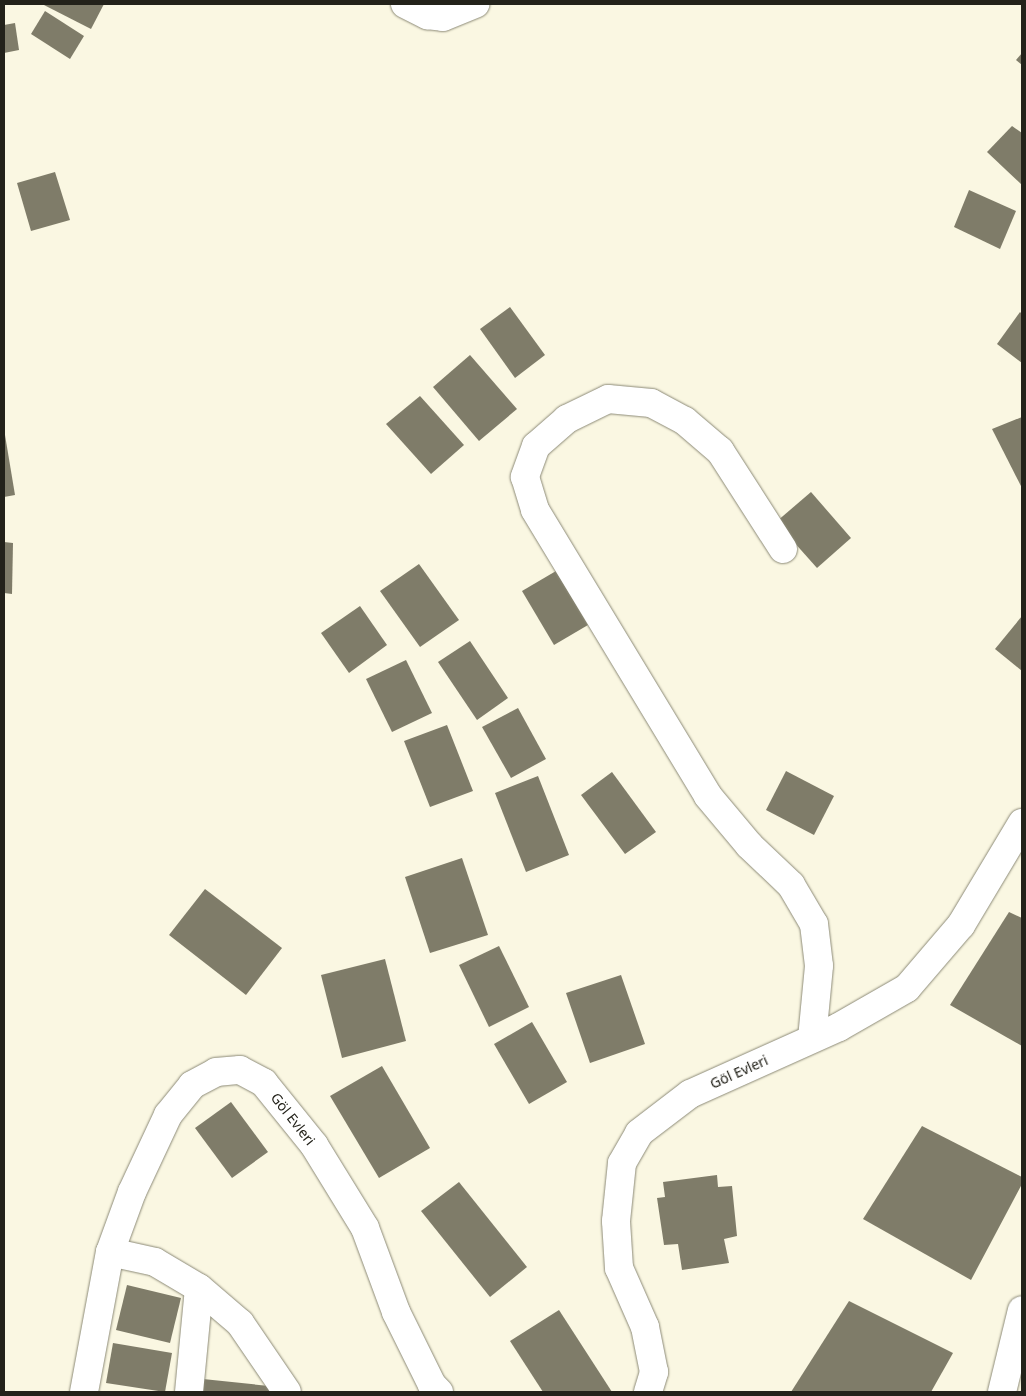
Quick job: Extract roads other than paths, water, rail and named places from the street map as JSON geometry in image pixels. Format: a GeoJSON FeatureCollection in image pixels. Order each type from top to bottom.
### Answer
{"type":"FeatureCollection","features":[{"type":"Feature","properties":{"kind":"street"},"geometry":{"type":"LineString","coordinates":[[405,4],[427,14],[443,17],[475,4]]}},
{"type":"Feature","properties":{"kind":"street"},"geometry":{"type":"LineString","coordinates":[[783,549],[720,451],[685,421],[651,403],[608,400],[567,419],[536,446],[525,477],[536,510],[708,796],[749,845],[791,886],[814,924],[819,966],[812,1039]]}},
{"type":"Feature","properties":{"kind":"street","name":"Göl Evleri"},"geometry":{"type":"LineString","coordinates":[[648,1392],[654,1372],[645,1327],[619,1268],[616,1222],[622,1163],[639,1133],[690,1094],[812,1039],[907,988],[961,925],[1022,823]]}},
{"type":"Feature","properties":{"kind":"street","name":"Göl Evleri"},"geometry":{"type":"LineString","coordinates":[[84,1392],[110,1252],[132,1192],[168,1116],[192,1086],[216,1072],[240,1070],[264,1083],[319,1154],[365,1228],[396,1312],[432,1385],[439,1392]]}},
{"type":"Feature","properties":{"kind":"street"},"geometry":{"type":"LineString","coordinates":[[110,1252],[155,1262],[198,1288],[240,1323],[287,1392]]}},
{"type":"Feature","properties":{"kind":"street"},"geometry":{"type":"LineString","coordinates":[[189,1392],[198,1288]]}},
{"type":"Feature","properties":{"kind":"street"},"geometry":{"type":"LineString","coordinates":[[1002,1392],[1022,1310]]}}]}
